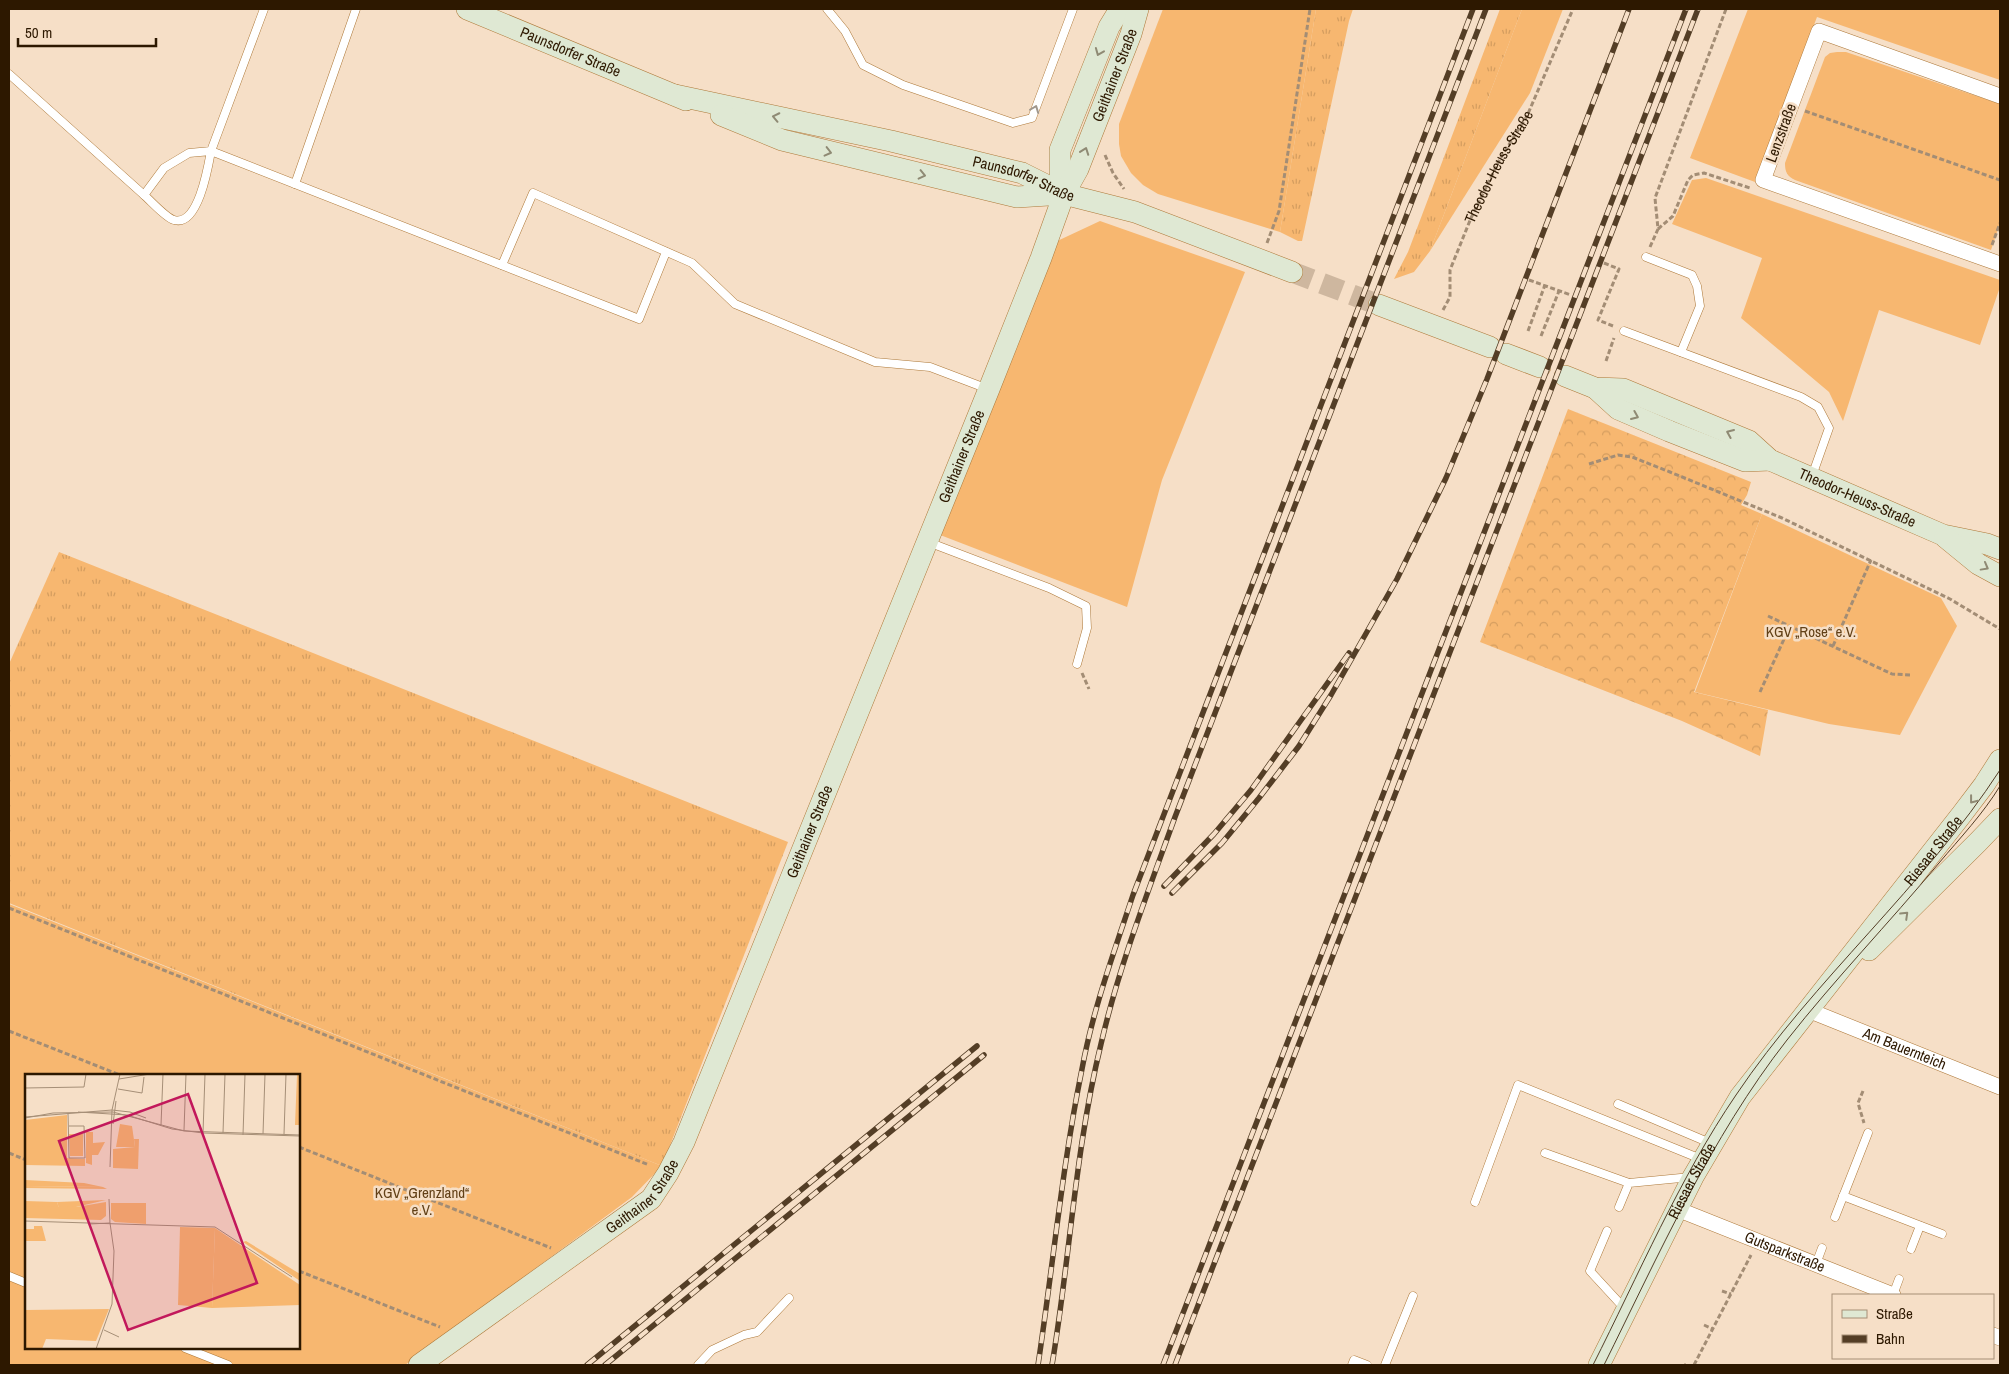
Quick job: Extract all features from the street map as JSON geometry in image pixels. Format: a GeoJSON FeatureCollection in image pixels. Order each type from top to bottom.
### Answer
{"type":"FeatureCollection","features":[{"type":"Feature","properties":{"kind":"main road","name":"Paunsdorfer Straße"},"geometry":{"type":"LineString","coordinates":[[467,9],[675,95],[891,141],[1022,173],[1064,194]]}},
{"type":"Feature","properties":{"kind":"main road","name":"Geithainer Straße"},"geometry":{"type":"LineString","coordinates":[[1064,194],[1060,150],[1109,27],[1120,9]]}},
{"type":"Feature","properties":{"kind":"main road","name":"Geithainer Straße"},"geometry":{"type":"LineString","coordinates":[[419,1365],[651,1199],[668,1173],[688,1133],[989,389],[1041,258],[1064,194],[1078,169],[1131,34],[1138,9]]}},
{"type":"Feature","properties":{"kind":"main road"},"geometry":{"type":"LineString","coordinates":[[1064,194],[1135,212],[1292,272]]}},
{"type":"Feature","properties":{"kind":"main road"},"geometry":{"type":"LineString","coordinates":[[1379,305],[1540,367]]}},
{"type":"Feature","properties":{"kind":"main road","name":"Theodor-Heuss-Straße"},"geometry":{"type":"LineString","coordinates":[[1565,376],[1595,388],[1618,409],[1745,461],[1770,460],[1943,535],[1987,544],[2000,549]]}},
{"type":"Feature","properties":{"kind":"main road","name":"Theodor-Heuss-Straße"},"geometry":{"type":"LineString","coordinates":[[1943,535],[1978,564],[2000,576]]}},
{"type":"Feature","properties":{"kind":"main road","name":"Riesaer Straße"},"geometry":{"type":"LineString","coordinates":[[1599,1365],[1703,1160],[1740,1097],[1967,807],[2000,760]]}},
{"type":"Feature","properties":{"kind":"main road","name":"Riesaer Straße"},"geometry":{"type":"LineString","coordinates":[[1808,1010],[1966,855],[2000,818]]}},
{"type":"Feature","properties":{"kind":"street","name":"Lenzstraße"},"geometry":{"type":"LineString","coordinates":[[1994,262],[1763,180],[1818,31],[2000,96]]}},
{"type":"Feature","properties":{"kind":"street","name":"Am Bauernteich"},"geometry":{"type":"LineString","coordinates":[[1808,1010],[2000,1088]]}},
{"type":"Feature","properties":{"kind":"street","name":"Gutsparkstraße"},"geometry":{"type":"LineString","coordinates":[[1678,1209],[1891,1294]]}},
{"type":"Feature","properties":{"kind":"lane"},"geometry":{"type":"LineString","coordinates":[[9,74],[172,220],[182,221],[192,214],[207,175],[211,151],[264,9]]}},
{"type":"Feature","properties":{"kind":"lane"},"geometry":{"type":"LineString","coordinates":[[295,184],[356,9]]}},
{"type":"Feature","properties":{"kind":"lane"},"geometry":{"type":"LineString","coordinates":[[827,9],[845,31],[862,65],[903,85],[1014,123],[1032,118],[1073,9]]}},
{"type":"Feature","properties":{"kind":"lane"},"geometry":{"type":"LineString","coordinates":[[144,195],[164,168],[189,153],[211,151],[639,319],[666,252]]}},
{"type":"Feature","properties":{"kind":"lane"},"geometry":{"type":"LineString","coordinates":[[502,266],[533,194],[692,263],[735,304],[874,362],[930,367],[989,389]]}},
{"type":"Feature","properties":{"kind":"lane"},"geometry":{"type":"LineString","coordinates":[[1646,257],[1692,275],[1697,286],[1700,306],[1681,352]]}},
{"type":"Feature","properties":{"kind":"lane"},"geometry":{"type":"LineString","coordinates":[[1620,332],[1681,352],[1801,397],[1818,407],[1829,428],[1812,477]]}},
{"type":"Feature","properties":{"kind":"lane"},"geometry":{"type":"LineString","coordinates":[[926,541],[1049,588],[1086,606],[1087,628],[1077,664]]}},
{"type":"Feature","properties":{"kind":"lane"},"geometry":{"type":"LineString","coordinates":[[1474,1202],[1518,1085],[1703,1160]]}},
{"type":"Feature","properties":{"kind":"lane"},"geometry":{"type":"LineString","coordinates":[[1618,1104],[1703,1160]]}},
{"type":"Feature","properties":{"kind":"lane"},"geometry":{"type":"LineString","coordinates":[[1835,1217],[1868,1133]]}},
{"type":"Feature","properties":{"kind":"lane"},"geometry":{"type":"LineString","coordinates":[[1545,1153],[1629,1183],[1703,1160]]}},
{"type":"Feature","properties":{"kind":"lane"},"geometry":{"type":"LineString","coordinates":[[1619,1207],[1629,1183]]}},
{"type":"Feature","properties":{"kind":"lane"},"geometry":{"type":"LineString","coordinates":[[1843,1196],[1942,1234]]}},
{"type":"Feature","properties":{"kind":"lane"},"geometry":{"type":"LineString","coordinates":[[1911,1249],[1920,1226]]}},
{"type":"Feature","properties":{"kind":"lane"},"geometry":{"type":"LineString","coordinates":[[1608,1231],[1590,1271],[1626,1311]]}},
{"type":"Feature","properties":{"kind":"lane"},"geometry":{"type":"LineString","coordinates":[[1816,1264],[1822,1248]]}},
{"type":"Feature","properties":{"kind":"lane"},"geometry":{"type":"LineString","coordinates":[[9,1276],[25,1283]]}},
{"type":"Feature","properties":{"kind":"lane"},"geometry":{"type":"LineString","coordinates":[[1893,1294],[1899,1279]]}},
{"type":"Feature","properties":{"kind":"lane"},"geometry":{"type":"LineString","coordinates":[[1385,1365],[1413,1296]]}},
{"type":"Feature","properties":{"kind":"lane"},"geometry":{"type":"LineString","coordinates":[[698,1365],[712,1350],[744,1335],[757,1332],[789,1298]]}},
{"type":"Feature","properties":{"kind":"lane"},"geometry":{"type":"LineString","coordinates":[[188,1349],[228,1365]]}},
{"type":"Feature","properties":{"kind":"lane"},"geometry":{"type":"LineString","coordinates":[[1352,1365],[1354,1360],[1367,1365]]}},
{"type":"Feature","properties":{"kind":"path"},"geometry":{"type":"LineString","coordinates":[[1261,260],[1279,211],[1310,9]]}},
{"type":"Feature","properties":{"kind":"path","name":"Theodor-Heuss-Straße"},"geometry":{"type":"LineString","coordinates":[[1435,327],[1450,297],[1450,270],[1471,218],[1500,159],[1527,116],[1573,9]]}},
{"type":"Feature","properties":{"kind":"path"},"geometry":{"type":"LineString","coordinates":[[1658,230],[1656,198],[1726,9]]}},
{"type":"Feature","properties":{"kind":"path"},"geometry":{"type":"LineString","coordinates":[[1791,106],[2000,180]]}},
{"type":"Feature","properties":{"kind":"path"},"geometry":{"type":"LineString","coordinates":[[1103,146],[1104,154],[1113,173],[1126,192],[1135,212]]}},
{"type":"Feature","properties":{"kind":"path"},"geometry":{"type":"LineString","coordinates":[[1646,257],[1658,230],[1673,216],[1688,180],[1693,175],[1704,173],[1750,188],[1763,180]]}},
{"type":"Feature","properties":{"kind":"path"},"geometry":{"type":"LineString","coordinates":[[1994,262],[2000,222]]}},
{"type":"Feature","properties":{"kind":"path"},"geometry":{"type":"LineString","coordinates":[[1604,263],[1619,269],[1598,320],[1620,332],[1606,361]]}},
{"type":"Feature","properties":{"kind":"path"},"geometry":{"type":"LineString","coordinates":[[1529,280],[1571,295]]}},
{"type":"Feature","properties":{"kind":"path"},"geometry":{"type":"LineString","coordinates":[[1528,331],[1545,285]]}},
{"type":"Feature","properties":{"kind":"path"},"geometry":{"type":"LineString","coordinates":[[1542,336],[1559,290]]}},
{"type":"Feature","properties":{"kind":"path"},"geometry":{"type":"LineString","coordinates":[[1589,464],[1618,455],[1632,457],[1782,518],[1950,599],[2000,629]]}},
{"type":"Feature","properties":{"kind":"path"},"geometry":{"type":"LineString","coordinates":[[1833,646],[1871,560]]}},
{"type":"Feature","properties":{"kind":"path"},"geometry":{"type":"LineString","coordinates":[[1768,616],[1892,674],[1910,676]]}},
{"type":"Feature","properties":{"kind":"path"},"geometry":{"type":"LineString","coordinates":[[1760,692],[1790,626]]}},
{"type":"Feature","properties":{"kind":"path"},"geometry":{"type":"LineString","coordinates":[[9,908],[668,1173]]}},
{"type":"Feature","properties":{"kind":"path"},"geometry":{"type":"LineString","coordinates":[[9,1031],[117,1074]]}},
{"type":"Feature","properties":{"kind":"path"},"geometry":{"type":"LineString","coordinates":[[1863,1091],[1858,1103],[1868,1133]]}},
{"type":"Feature","properties":{"kind":"path"},"geometry":{"type":"LineString","coordinates":[[300,1147],[571,1256]]}},
{"type":"Feature","properties":{"kind":"path"},"geometry":{"type":"LineString","coordinates":[[9,1153],[25,1160]]}},
{"type":"Feature","properties":{"kind":"path"},"geometry":{"type":"LineString","coordinates":[[1694,1365],[1758,1241]]}},
{"type":"Feature","properties":{"kind":"path"},"geometry":{"type":"LineString","coordinates":[[300,1270],[460,1336]]}},
{"type":"Feature","properties":{"kind":"path"},"geometry":{"type":"LineString","coordinates":[[1722,1290],[1731,1294]]}},
{"type":"Feature","properties":{"kind":"path"},"geometry":{"type":"LineString","coordinates":[[1704,1325],[1713,1329]]}},
{"type":"Feature","properties":{"kind":"green space"},"geometry":{"type":"Polygon","coordinates":[[[1163,9],[1316,9],[1280,232],[1158,194],[1143,185],[1131,173],[1121,156],[1119,124],[1163,9]]]}},
{"type":"Feature","properties":{"kind":"green space"},"geometry":{"type":"Polygon","coordinates":[[[1316,9],[1353,9],[1302,241],[1298,241],[1280,232],[1316,9]]]}},
{"type":"Feature","properties":{"kind":"green space"},"geometry":{"type":"Polygon","coordinates":[[[1500,9],[1522,9],[1430,251],[1414,272],[1394,279],[1408,252],[1500,9]]]}},
{"type":"Feature","properties":{"kind":"green space"},"geometry":{"type":"Polygon","coordinates":[[[1522,9],[1563,9],[1530,93],[1430,251],[1522,9]]]}},
{"type":"Feature","properties":{"kind":"green space"},"geometry":{"type":"Polygon","coordinates":[[[1748,9],[2000,9],[2000,80],[1817,17],[1755,182],[1690,158],[1748,9]]]}},
{"type":"Feature","properties":{"kind":"green space"},"geometry":{"type":"Polygon","coordinates":[[[1846,52],[2000,104],[2000,223],[1991,250],[1795,180],[1788,175],[1785,163],[1825,57],[1830,53],[1846,52]]]}},
{"type":"Feature","properties":{"kind":"green space"},"geometry":{"type":"Polygon","coordinates":[[[1706,178],[2000,280],[2000,287],[1980,345],[1879,310],[1843,421],[1829,392],[1741,318],[1762,258],[1672,224],[1692,180],[1706,178]]]}},
{"type":"Feature","properties":{"kind":"green space"},"geometry":{"type":"Polygon","coordinates":[[[1100,221],[1245,272],[1162,480],[1127,607],[935,533],[1053,243],[1100,221]]]}},
{"type":"Feature","properties":{"kind":"green space"},"geometry":{"type":"Polygon","coordinates":[[[1568,409],[1751,482],[1747,495],[1741,505],[1762,514],[1694,692],[1768,710],[1760,756],[1682,721],[1480,642],[1568,409]]]}},
{"type":"Feature","properties":{"kind":"green space","name":"KGV „Rose“ e.V."},"geometry":{"type":"Polygon","coordinates":[[[1762,514],[1941,598],[1957,626],[1900,735],[1829,724],[1695,692],[1762,514]]]}},
{"type":"Feature","properties":{"kind":"green space"},"geometry":{"type":"Polygon","coordinates":[[[59,552],[788,842],[662,1166],[9,903],[9,664],[59,552]]]}},
{"type":"Feature","properties":{"kind":"green space","name":"KGV „Grenzland“ e.V."},"geometry":{"type":"Polygon","coordinates":[[[9,904],[662,1166],[632,1197],[405,1365],[9,1365],[9,904]]]}},
{"type":"Feature","properties":{"kind":"tunnel"},"geometry":{"type":"LineString","coordinates":[[1292,272],[1379,305]]}},
{"type":"Feature","properties":{"kind":"tram line"},"geometry":{"type":"LineString","coordinates":[[1593,1365],[1660,1227],[1696,1159],[1736,1095],[1799,1012],[1938,854],[2000,770]]}},
{"type":"Feature","properties":{"kind":"tram line"},"geometry":{"type":"LineString","coordinates":[[1604,1365],[1687,1198],[1734,1116],[1760,1077],[1805,1017],[1971,826],[2000,786]]}},
{"type":"Feature","properties":{"kind":"railway"},"geometry":{"type":"LineString","coordinates":[[1038,1365],[1075,1106],[1092,1025],[1111,959],[1133,895],[1473,9]]}},
{"type":"Feature","properties":{"kind":"railway"},"geometry":{"type":"LineString","coordinates":[[1052,1365],[1085,1124],[1092,1084],[1116,986],[1144,901],[1175,817],[1486,9]]}},
{"type":"Feature","properties":{"kind":"railway"},"geometry":{"type":"LineString","coordinates":[[1172,893],[1222,843],[1299,746],[1331,695],[1397,579],[1446,478],[1487,379],[1629,9]]}},
{"type":"Feature","properties":{"kind":"railway"},"geometry":{"type":"LineString","coordinates":[[1163,1365],[1686,9]]}},
{"type":"Feature","properties":{"kind":"railway"},"geometry":{"type":"LineString","coordinates":[[1175,1365],[1698,9]]}},
{"type":"Feature","properties":{"kind":"railway"},"geometry":{"type":"LineString","coordinates":[[1164,886],[1214,834],[1251,790],[1349,653]]}},
{"type":"Feature","properties":{"kind":"railway"},"geometry":{"type":"LineString","coordinates":[[587,1365],[977,1046]]}},
{"type":"Feature","properties":{"kind":"railway"},"geometry":{"type":"LineString","coordinates":[[605,1365],[984,1055]]}}]}
